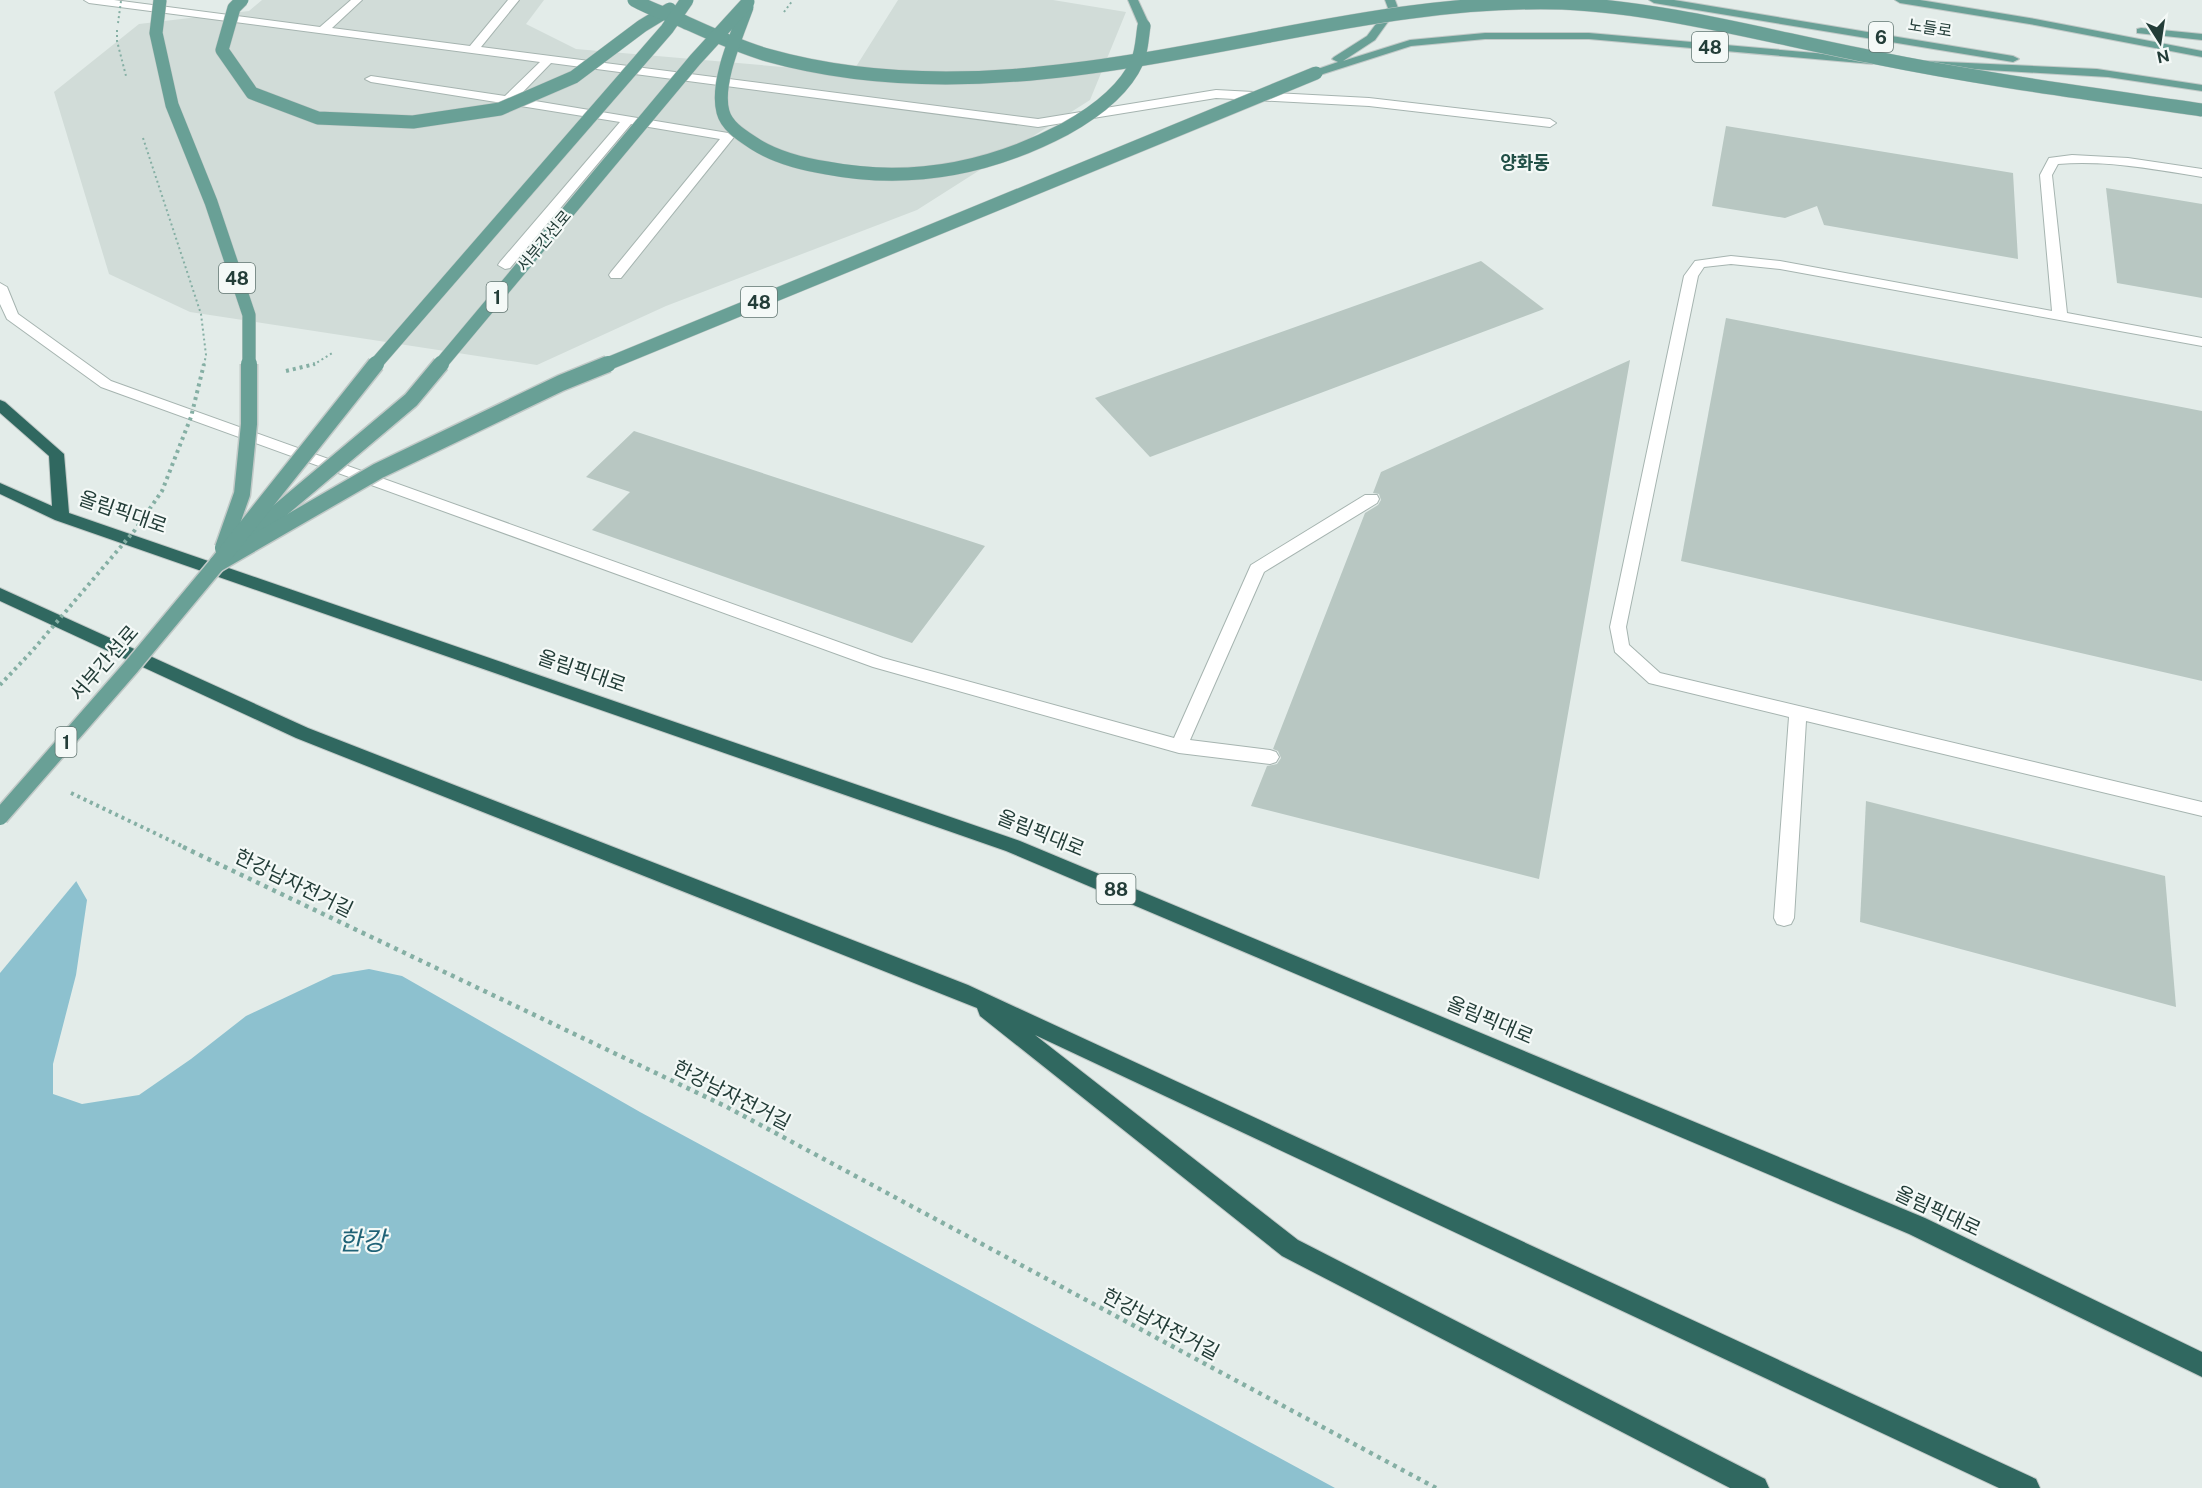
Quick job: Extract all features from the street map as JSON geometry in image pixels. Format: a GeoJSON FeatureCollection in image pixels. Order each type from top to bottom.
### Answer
{"type":"FeatureCollection","features":[{"type":"Feature","properties":{"kind":"highway"},"geometry":{"type":"LineString","coordinates":[[0,405],[56,454],[62,516]]}},
{"type":"Feature","properties":{"kind":"highway","name":"올림픽대로"},"geometry":{"type":"LineString","coordinates":[[0,488],[62,516],[1013,846],[1917,1226],[2202,1365]]}},
{"type":"Feature","properties":{"kind":"highway"},"geometry":{"type":"LineString","coordinates":[[0,594],[302,733],[962,991],[2027,1488]]}},
{"type":"Feature","properties":{"kind":"highway"},"geometry":{"type":"LineString","coordinates":[[962,991],[1290,1248],[1756,1488]]}},
{"type":"Feature","properties":{"kind":"main road","name":"48"},"geometry":{"type":"LineString","coordinates":[[160,0],[156,33],[172,105],[211,202],[249,315],[249,424],[242,494],[217,564]]}},
{"type":"Feature","properties":{"kind":"main road"},"geometry":{"type":"LineString","coordinates":[[242,0],[234,8],[222,50],[252,93],[318,118],[413,122],[500,109],[574,77],[642,26],[686,0]]}},
{"type":"Feature","properties":{"kind":"main road"},"geometry":{"type":"LineString","coordinates":[[634,0],[733,44],[771,56],[814,67],[869,75],[921,79],[1036,74],[1101,66],[1158,57],[1351,18],[1450,4],[1562,3],[1714,23],[1950,72],[2202,110]]}},
{"type":"Feature","properties":{"kind":"main road"},"geometry":{"type":"LineString","coordinates":[[661,0],[674,17]]}},
{"type":"Feature","properties":{"kind":"main road","name":"서부간선로"},"geometry":{"type":"LineString","coordinates":[[0,817],[132,666],[217,564],[353,390],[668,29],[686,0]]}},
{"type":"Feature","properties":{"kind":"main road"},"geometry":{"type":"LineString","coordinates":[[749,1],[722,82],[722,110],[729,123],[764,151],[810,165],[867,175],[912,174],[958,169],[999,159],[1031,147],[1091,113],[1124,81],[1136,65],[1142,49],[1144,26],[1132,0]]}},
{"type":"Feature","properties":{"kind":"main road"},"geometry":{"type":"LineString","coordinates":[[1316,73],[1371,38],[1393,8],[1390,0]]}},
{"type":"Feature","properties":{"kind":"main road","name":"노들로"},"geometry":{"type":"LineString","coordinates":[[1654,0],[2202,88]]}},
{"type":"Feature","properties":{"kind":"main road","name":"노들로"},"geometry":{"type":"LineString","coordinates":[[1900,0],[2035,22],[2202,54]]}},
{"type":"Feature","properties":{"kind":"main road","name":"서부간선로"},"geometry":{"type":"LineString","coordinates":[[217,564],[411,400],[695,60],[749,1]]}},
{"type":"Feature","properties":{"kind":"main road"},"geometry":{"type":"LineString","coordinates":[[2035,22],[2202,37]]}},
{"type":"Feature","properties":{"kind":"main road","name":"48"},"geometry":{"type":"LineString","coordinates":[[217,564],[378,471],[561,383],[1316,73],[1410,44],[1485,36],[1589,36],[1872,61],[2107,74]]}},
{"type":"Feature","properties":{"kind":"lane"},"geometry":{"type":"LineString","coordinates":[[89,0],[1038,123],[1216,94],[1369,102],[1550,123]]}},
{"type":"Feature","properties":{"kind":"lane"},"geometry":{"type":"LineString","coordinates":[[323,30],[357,0]]}},
{"type":"Feature","properties":{"kind":"lane"},"geometry":{"type":"LineString","coordinates":[[474,49],[514,0]]}},
{"type":"Feature","properties":{"kind":"lane"},"geometry":{"type":"LineString","coordinates":[[508,100],[549,59]]}},
{"type":"Feature","properties":{"kind":"lane"},"geometry":{"type":"LineString","coordinates":[[371,79],[728,137],[616,275]]}},
{"type":"Feature","properties":{"kind":"lane"},"geometry":{"type":"LineString","coordinates":[[505,265],[628,120]]}},
{"type":"Feature","properties":{"kind":"lane"},"geometry":{"type":"LineString","coordinates":[[2060,316],[2046,174],[2053,161],[2077,158],[2112,159],[2202,173]]}},
{"type":"Feature","properties":{"kind":"lane"},"geometry":{"type":"LineString","coordinates":[[2202,342],[1780,265],[1731,260],[1700,264],[1691,276],[1618,627],[1621,648],[1655,678],[2202,809]]}},
{"type":"Feature","properties":{"kind":"lane"},"geometry":{"type":"LineString","coordinates":[[0,287],[12,316],[106,384],[879,663],[1179,746],[1270,757]]}},
{"type":"Feature","properties":{"kind":"lane"},"geometry":{"type":"LineString","coordinates":[[1179,746],[1257,569],[1371,499]]}},
{"type":"Feature","properties":{"kind":"lane"},"geometry":{"type":"LineString","coordinates":[[1784,918],[1798,713]]}},
{"type":"Feature","properties":{"kind":"path"},"geometry":{"type":"LineString","coordinates":[[122,0],[117,41],[127,82]]}},
{"type":"Feature","properties":{"kind":"path"},"geometry":{"type":"LineString","coordinates":[[0,685],[135,530],[162,491],[191,417],[206,356],[201,314],[143,135]]}},
{"type":"Feature","properties":{"kind":"path","name":"한강남자전거길"},"geometry":{"type":"LineString","coordinates":[[65,790],[727,1107],[1436,1488]]}},
{"type":"Feature","properties":{"kind":"shaded area"},"geometry":{"type":"Polygon","coordinates":[[[262,0],[544,0],[526,24],[576,49],[852,73],[898,0],[1053,0],[1126,12],[1090,100],[917,210],[666,306],[537,365],[190,312],[109,274],[54,92],[139,24],[249,11],[262,0]]]}},
{"type":"Feature","properties":{"kind":"water","name":"한강"},"geometry":{"type":"Polygon","coordinates":[[[0,820],[75,879],[87,900],[76,975],[53,1064],[53,1094],[82,1104],[139,1095],[191,1059],[246,1016],[333,975],[369,969],[402,976],[640,1112],[1335,1488],[0,1488],[0,820]]]}},
{"type":"Feature","properties":{"kind":"pier"},"geometry":{"type":"Polygon","coordinates":[[[0,817],[78,879],[0,973],[0,817]]]}},
{"type":"Feature","properties":{"kind":"building"},"geometry":{"type":"Polygon","coordinates":[[[1726,126],[2013,173],[2018,259],[1824,225],[1817,206],[1785,218],[1712,206],[1726,126]]]}},
{"type":"Feature","properties":{"kind":"building"},"geometry":{"type":"Polygon","coordinates":[[[2106,188],[2202,204],[2202,298],[2117,283],[2106,188]]]}},
{"type":"Feature","properties":{"kind":"building"},"geometry":{"type":"Polygon","coordinates":[[[1481,261],[1544,309],[1150,457],[1095,398],[1481,261]]]}},
{"type":"Feature","properties":{"kind":"building"},"geometry":{"type":"Polygon","coordinates":[[[1726,318],[2202,411],[2202,681],[1681,561],[1726,318]]]}},
{"type":"Feature","properties":{"kind":"building"},"geometry":{"type":"Polygon","coordinates":[[[1630,360],[1539,879],[1251,806],[1267,766],[1277,764],[1281,758],[1278,751],[1273,749],[1365,513],[1378,505],[1381,500],[1379,494],[1373,493],[1381,472],[1630,360]]]}},
{"type":"Feature","properties":{"kind":"building"},"geometry":{"type":"Polygon","coordinates":[[[634,431],[985,546],[912,643],[592,530],[630,492],[586,477],[634,431]]]}},
{"type":"Feature","properties":{"kind":"building"},"geometry":{"type":"Polygon","coordinates":[[[1866,801],[2165,876],[2176,1007],[1860,922],[1866,801]]]}},
{"type":"Feature","properties":{"kind":"district","name":"양화동"},"geometry":{"type":"Point","coordinates":[1525,162]}}]}
